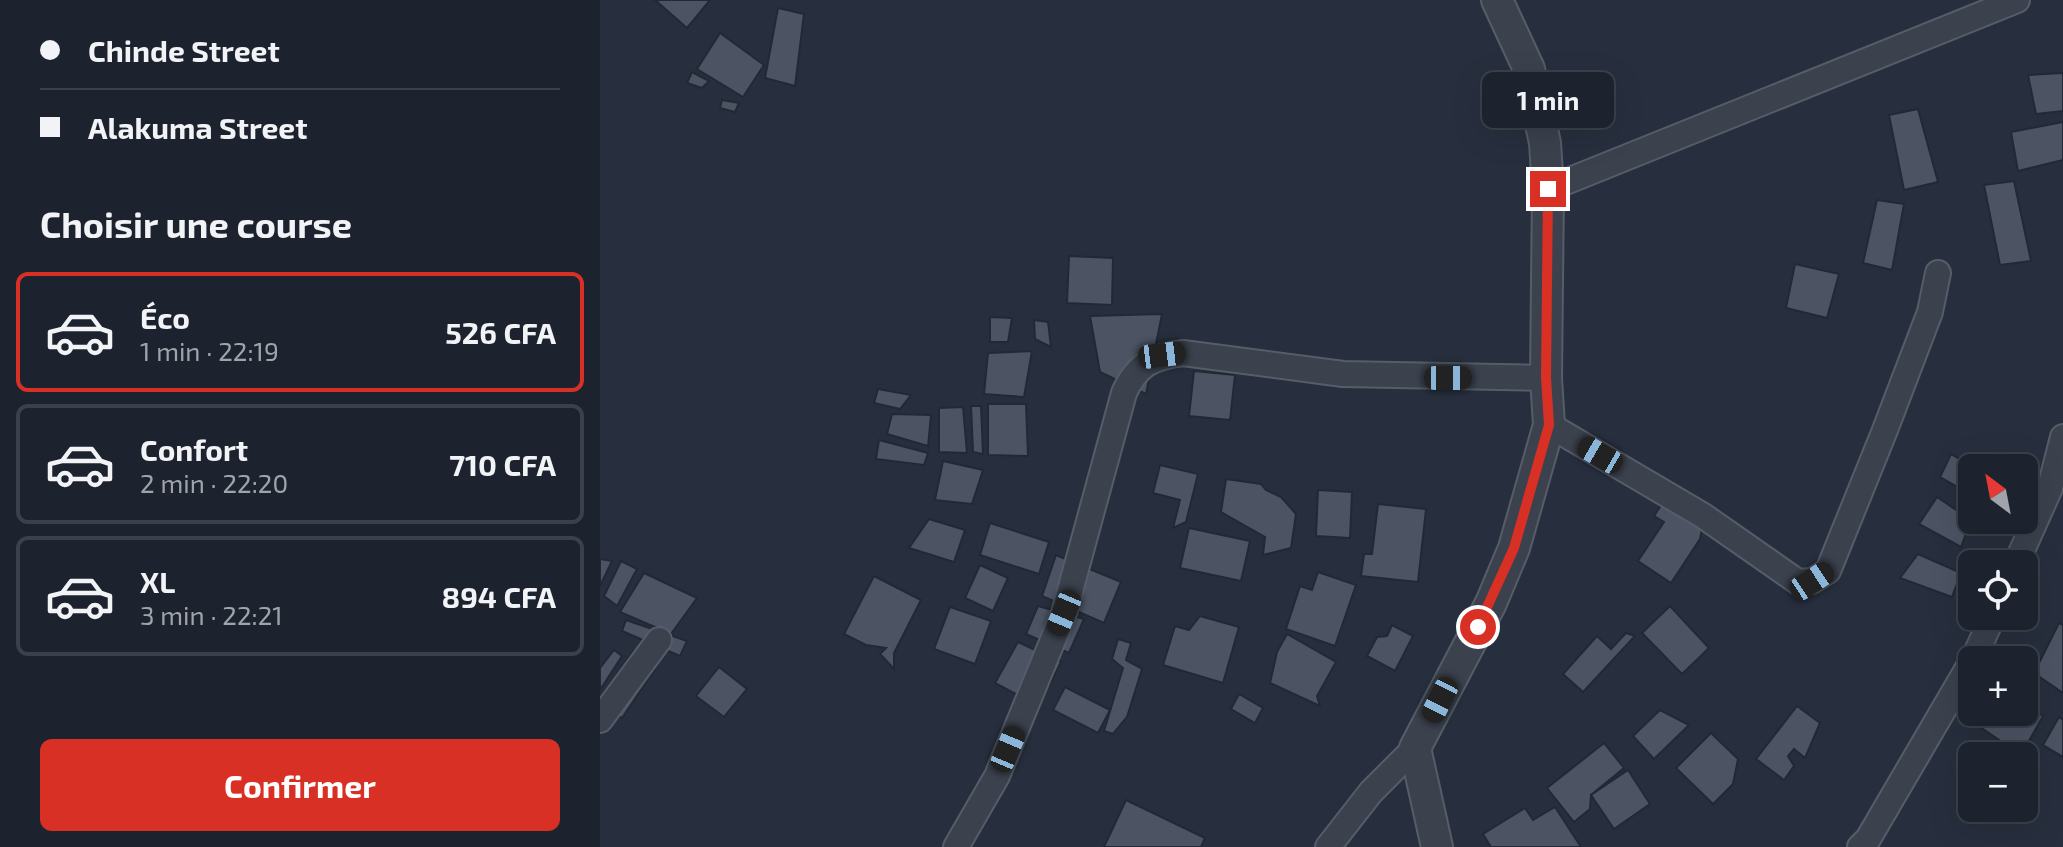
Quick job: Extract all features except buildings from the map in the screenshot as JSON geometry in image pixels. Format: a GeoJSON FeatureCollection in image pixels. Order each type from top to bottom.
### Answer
{"type":"FeatureCollection","features":[{"type":"Feature","properties":{"kind":"street"},"geometry":{"type":"LineString","coordinates":[[1328,847],[1371,792],[1415,748],[1491,603],[1514,548],[1549,425],[1545,143],[1529,69],[1497,0]]}},
{"type":"Feature","properties":{"kind":"street"},"geometry":{"type":"LineString","coordinates":[[1548,189],[2017,0]]}},
{"type":"Feature","properties":{"kind":"street"},"geometry":{"type":"LineString","coordinates":[[1549,425],[1702,515],[1798,582],[1812,581],[1828,571],[1834,557],[1930,312],[1938,273]]}},
{"type":"Feature","properties":{"kind":"street"},"geometry":{"type":"LineString","coordinates":[[956,847],[997,776],[1064,613],[1124,393],[1131,377],[1143,366],[1162,355],[1183,353],[1343,374],[1546,378]]}},
{"type":"Feature","properties":{"kind":"street"},"geometry":{"type":"LineString","coordinates":[[2022,550],[2050,488],[2063,437]]}},
{"type":"Feature","properties":{"kind":"street"},"geometry":{"type":"LineString","coordinates":[[600,720],[659,640]]}},
{"type":"Feature","properties":{"kind":"street"},"geometry":{"type":"LineString","coordinates":[[1860,847],[1868,839],[1958,684]]}},
{"type":"Feature","properties":{"kind":"street"},"geometry":{"type":"LineString","coordinates":[[1415,748],[1437,847]]}},
{"type":"Feature","properties":{"kind":"route"},"geometry":{"type":"LineString","coordinates":[[1478,627],[1514,548],[1549,425],[1546,378],[1548,189]]}}]}
